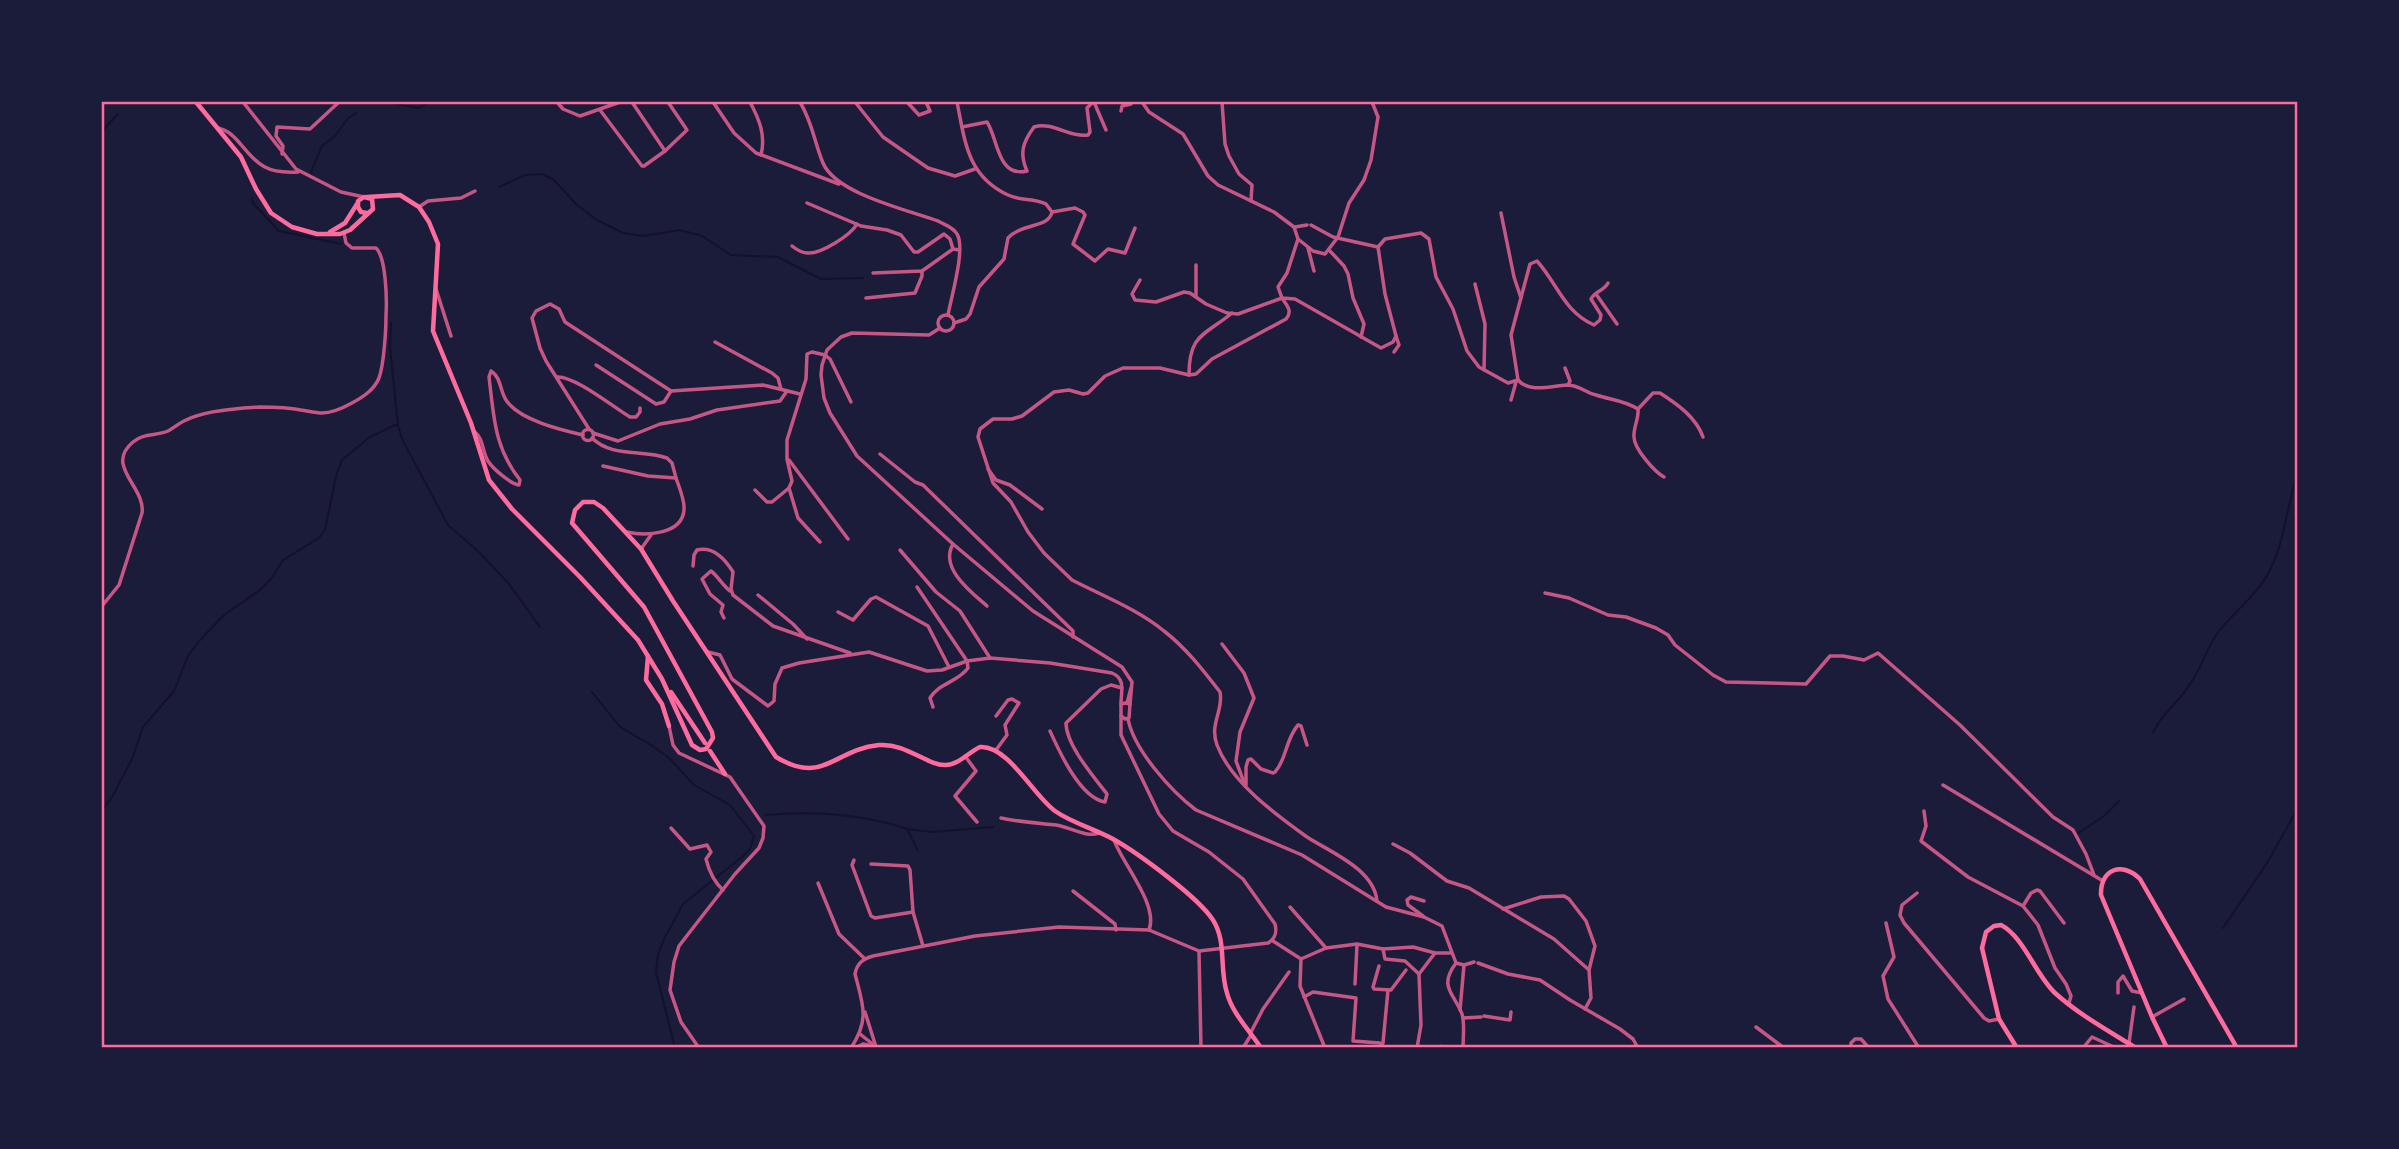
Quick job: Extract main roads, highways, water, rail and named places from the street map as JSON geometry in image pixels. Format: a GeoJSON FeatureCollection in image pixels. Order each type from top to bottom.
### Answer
{"type":"FeatureCollection","features":[{"type":"Feature","properties":{"kind":"main road"},"geometry":{"type":"LineString","coordinates":[[196,102],[241,157],[271,213],[292,227],[304,232],[344,233],[374,207],[379,198]]}},
{"type":"Feature","properties":{"kind":"main road"},"geometry":{"type":"LineString","coordinates":[[344,233],[357,204],[365,197],[400,195],[419,207],[436,233],[438,244],[433,324],[435,338],[495,489],[638,640],[705,743]]}},
{"type":"Feature","properties":{"kind":"main road"},"geometry":{"type":"LineString","coordinates":[[365,197],[373,201],[374,207]]}},
{"type":"Feature","properties":{"kind":"main road"},"geometry":{"type":"LineString","coordinates":[[357,204],[361,212],[367,213]]}},
{"type":"Feature","properties":{"kind":"main road"},"geometry":{"type":"LineString","coordinates":[[329,233],[349,218]]}},
{"type":"Feature","properties":{"kind":"main road"},"geometry":{"type":"LineString","coordinates":[[661,677],[692,745],[699,750],[706,749],[713,738],[712,732],[693,701],[652,620],[625,584],[576,529],[572,519],[583,502],[594,502],[603,508],[641,549],[765,744],[776,757],[807,770],[867,747],[882,745],[909,750],[942,765],[950,765],[980,747],[996,750],[1053,810],[1114,840],[1182,889],[1203,908],[1214,921],[1222,948],[1226,993],[1261,1048]]}},
{"type":"Feature","properties":{"kind":"main road"},"geometry":{"type":"LineString","coordinates":[[648,655],[647,682],[662,704],[669,726]]}},
{"type":"Feature","properties":{"kind":"main road"},"geometry":{"type":"LineString","coordinates":[[646,671],[655,667]]}},
{"type":"Feature","properties":{"kind":"main road"},"geometry":{"type":"LineString","coordinates":[[710,751],[725,774]]}},
{"type":"Feature","properties":{"kind":"main road"},"geometry":{"type":"LineString","coordinates":[[2167,1048],[2101,895],[2103,881],[2112,871],[2127,869],[2140,879],[2237,1048]]}},
{"type":"Feature","properties":{"kind":"main road"},"geometry":{"type":"LineString","coordinates":[[2017,1048],[1999,1018],[1982,948],[1986,932],[1994,926],[2001,925],[2013,933],[2055,993],[2136,1047]]}},
{"type":"Feature","properties":{"kind":"waterway"},"geometry":{"type":"LineString","coordinates":[[391,103],[419,108],[429,102]]}},
{"type":"Feature","properties":{"kind":"waterway"},"geometry":{"type":"LineString","coordinates":[[311,172],[322,146],[356,113]]}},
{"type":"Feature","properties":{"kind":"waterway"},"geometry":{"type":"LineString","coordinates":[[102,131],[118,114]]}},
{"type":"Feature","properties":{"kind":"waterway"},"geometry":{"type":"LineString","coordinates":[[499,187],[525,175],[542,174],[554,180],[577,205],[597,220],[623,233],[642,236],[680,230],[702,236],[731,255],[778,257],[821,279],[863,278]]}},
{"type":"Feature","properties":{"kind":"waterway"},"geometry":{"type":"LineString","coordinates":[[252,198],[253,203],[279,231],[341,244]]}},
{"type":"Feature","properties":{"kind":"waterway"},"geometry":{"type":"LineString","coordinates":[[391,323],[390,347],[398,426],[403,441],[448,525],[480,553],[509,584],[540,627]]}},
{"type":"Feature","properties":{"kind":"waterway"},"geometry":{"type":"LineString","coordinates":[[102,810],[132,759],[143,727],[174,691],[188,656],[200,640],[224,615],[260,590],[283,560],[319,538],[325,530],[342,460],[370,437],[398,426]]}},
{"type":"Feature","properties":{"kind":"waterway"},"geometry":{"type":"LineString","coordinates":[[2153,733],[2160,720],[2193,680],[2219,631],[2265,579],[2279,547],[2298,472]]}},
{"type":"Feature","properties":{"kind":"waterway"},"geometry":{"type":"LineString","coordinates":[[592,692],[620,727],[669,758],[694,785],[730,805],[754,836],[750,849],[742,857],[683,904],[658,955],[656,972],[675,1048]]}},
{"type":"Feature","properties":{"kind":"waterway"},"geometry":{"type":"LineString","coordinates":[[2077,834],[2104,816],[2120,800]]}},
{"type":"Feature","properties":{"kind":"waterway"},"geometry":{"type":"LineString","coordinates":[[2223,928],[2267,863],[2298,808]]}},
{"type":"Feature","properties":{"kind":"waterway"},"geometry":{"type":"LineString","coordinates":[[765,815],[801,813],[873,820],[907,829],[918,851]]}},
{"type":"Feature","properties":{"kind":"waterway"},"geometry":{"type":"LineString","coordinates":[[907,829],[933,832],[993,827]]}}]}
